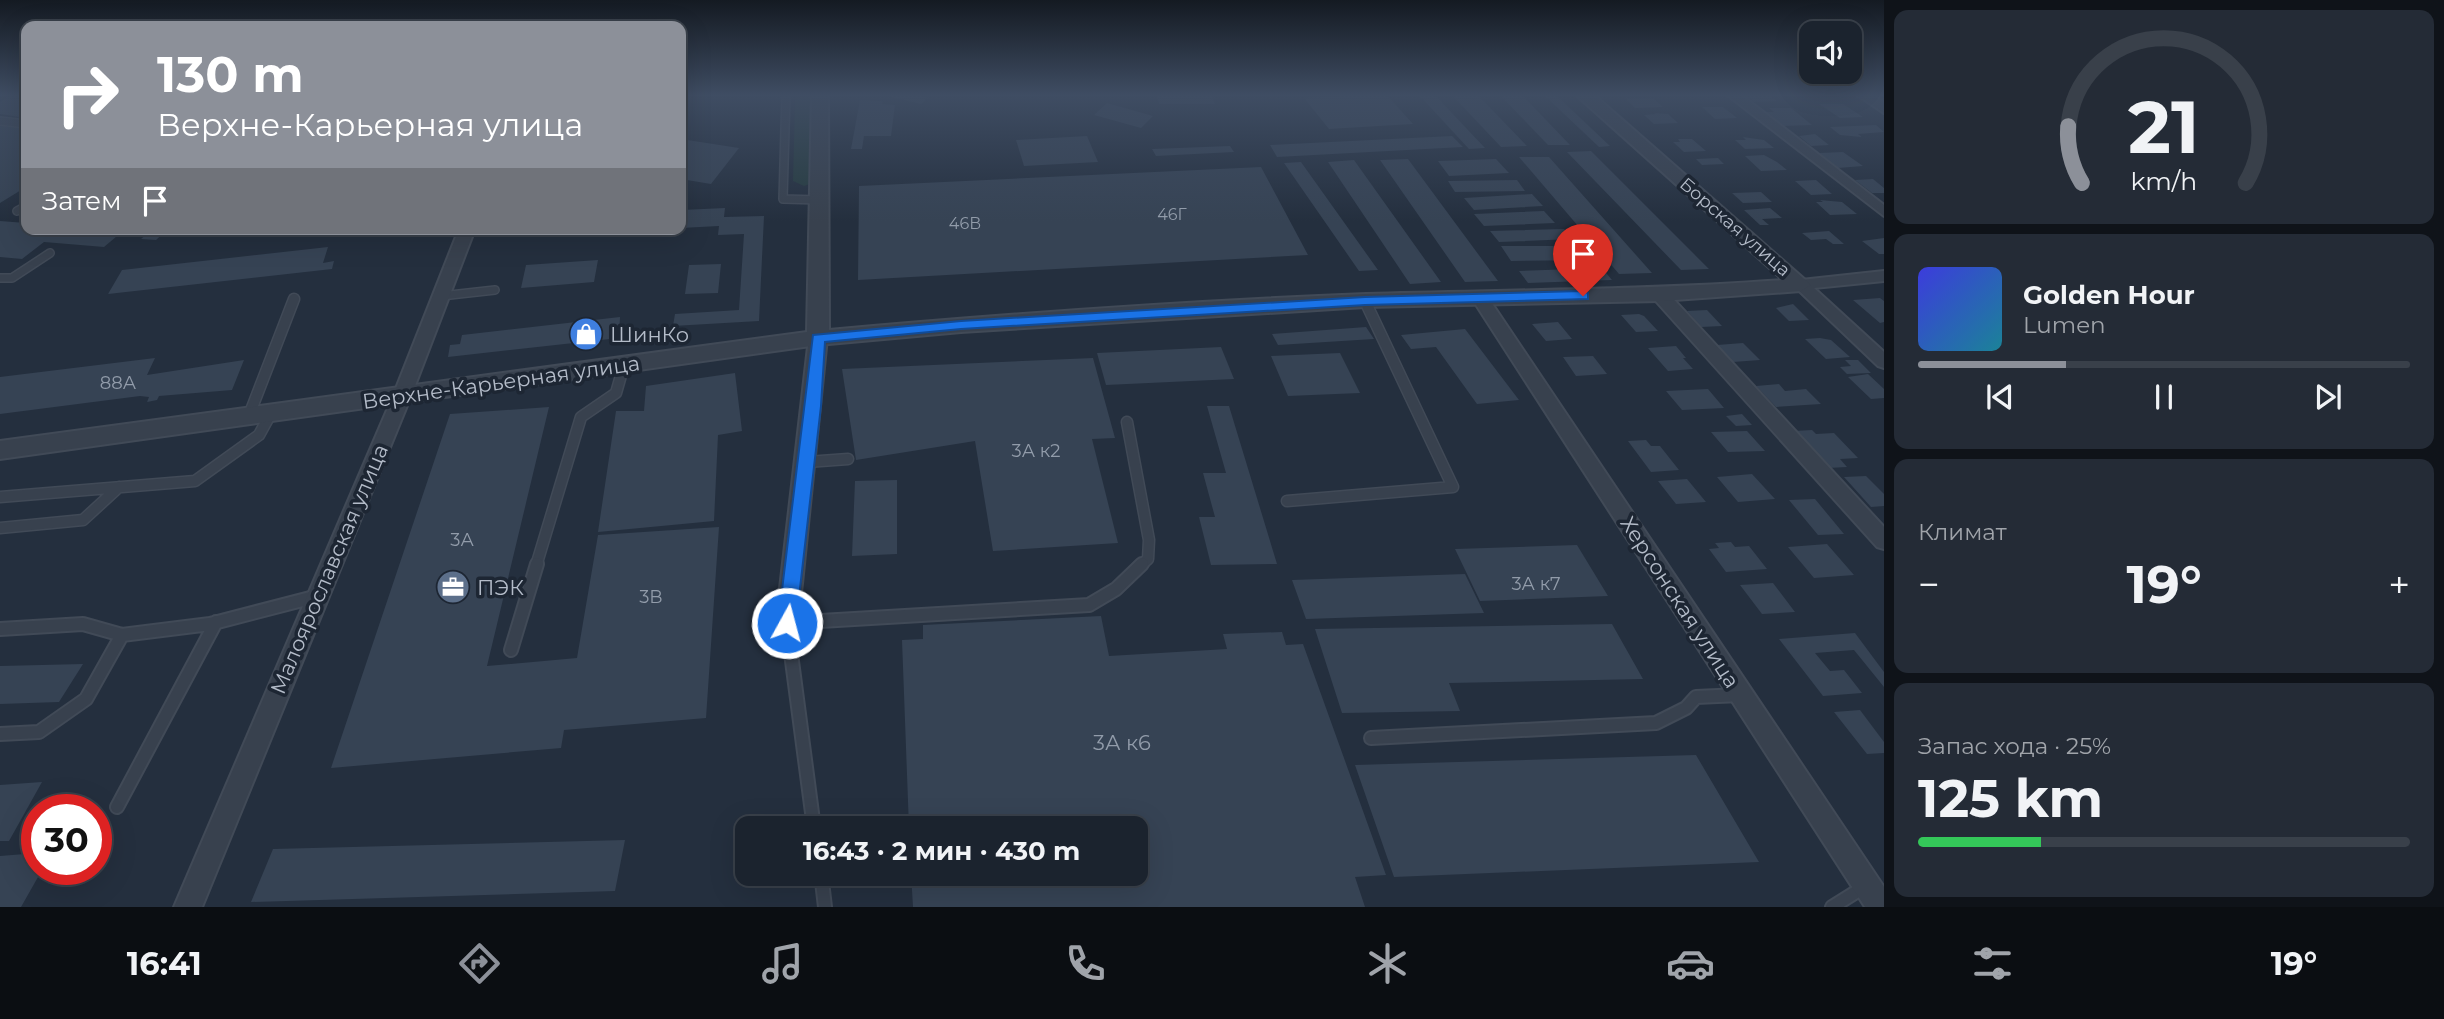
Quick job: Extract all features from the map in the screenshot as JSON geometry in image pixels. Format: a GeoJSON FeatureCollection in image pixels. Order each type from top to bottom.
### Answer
{"type":"FeatureCollection","features":[{"type":"Feature","properties":{"kind":"street"},"geometry":{"type":"LineString","coordinates":[[787,623],[807,462],[818,338],[820,136]]}},
{"type":"Feature","properties":{"kind":"street","name":"Борская улица"},"geometry":{"type":"LineString","coordinates":[[1631,136],[1801,285],[1884,362]]}},
{"type":"Feature","properties":{"kind":"street"},"geometry":{"type":"LineString","coordinates":[[1787,136],[1884,212]]}},
{"type":"Feature","properties":{"kind":"street","name":"Малоярославская улица"},"geometry":{"type":"LineString","coordinates":[[188,907],[401,396],[465,235]]}},
{"type":"Feature","properties":{"kind":"street","name":"Верхне-Карьерная улица"},"geometry":{"type":"LineString","coordinates":[[0,450],[818,338],[961,325],[1365,301],[1660,295],[1880,277]]}},
{"type":"Feature","properties":{"kind":"street"},"geometry":{"type":"LineString","coordinates":[[1660,295],[1884,541]]}},
{"type":"Feature","properties":{"kind":"street","name":"Херсонская улица"},"geometry":{"type":"LineString","coordinates":[[1479,297],[1881,907]]}},
{"type":"Feature","properties":{"kind":"lane"},"geometry":{"type":"LineString","coordinates":[[785,136],[783,199],[820,200]]}},
{"type":"Feature","properties":{"kind":"lane"},"geometry":{"type":"LineString","coordinates":[[0,278],[12,278],[50,253]]}},
{"type":"Feature","properties":{"kind":"lane"},"geometry":{"type":"LineString","coordinates":[[441,296],[495,290]]}},
{"type":"Feature","properties":{"kind":"lane"},"geometry":{"type":"LineString","coordinates":[[0,497],[195,481],[259,435],[259,416],[294,298]]}},
{"type":"Feature","properties":{"kind":"lane"},"geometry":{"type":"LineString","coordinates":[[1287,501],[1453,487],[1365,301]]}},
{"type":"Feature","properties":{"kind":"lane"},"geometry":{"type":"LineString","coordinates":[[511,650],[581,418],[616,393],[624,365]]}},
{"type":"Feature","properties":{"kind":"lane"},"geometry":{"type":"LineString","coordinates":[[812,816],[787,623],[1089,605],[1116,589],[1148,559],[1149,540],[1127,422]]}},
{"type":"Feature","properties":{"kind":"lane"},"geometry":{"type":"LineString","coordinates":[[807,462],[848,459]]}},
{"type":"Feature","properties":{"kind":"lane"},"geometry":{"type":"LineString","coordinates":[[0,528],[83,520],[120,487]]}},
{"type":"Feature","properties":{"kind":"lane"},"geometry":{"type":"LineString","coordinates":[[0,629],[83,624],[122,635],[216,622],[318,596]]}},
{"type":"Feature","properties":{"kind":"lane"},"geometry":{"type":"LineString","coordinates":[[117,807],[216,622]]}},
{"type":"Feature","properties":{"kind":"lane"},"geometry":{"type":"LineString","coordinates":[[0,734],[39,732],[86,699],[122,635]]}},
{"type":"Feature","properties":{"kind":"lane"},"geometry":{"type":"LineString","coordinates":[[1371,738],[1656,723],[1686,708],[1696,697],[1742,695]]}},
{"type":"Feature","properties":{"kind":"lane"},"geometry":{"type":"LineString","coordinates":[[823,886],[825,907]]}},
{"type":"Feature","properties":{"kind":"lane"},"geometry":{"type":"LineString","coordinates":[[1832,907],[1867,886]]}},
{"type":"Feature","properties":{"kind":"green space"},"geometry":{"type":"Polygon","coordinates":[[[794,136],[811,136],[810,184],[804,186],[793,181],[794,136]]]}},
{"type":"Feature","properties":{"kind":"building"},"geometry":{"type":"Polygon","coordinates":[[[0,136],[21,136],[21,190],[0,203],[0,136]]]}},
{"type":"Feature","properties":{"kind":"building"},"geometry":{"type":"Polygon","coordinates":[[[853,136],[864,136],[862,149],[851,149],[853,136]]]}},
{"type":"Feature","properties":{"kind":"building"},"geometry":{"type":"Polygon","coordinates":[[[1087,136],[1098,162],[1024,166],[1016,140],[1087,136]]]}},
{"type":"Feature","properties":{"kind":"building"},"geometry":{"type":"Polygon","coordinates":[[[1452,136],[1463,147],[1277,157],[1270,145],[1452,136]]]}},
{"type":"Feature","properties":{"kind":"building"},"geometry":{"type":"Polygon","coordinates":[[[1457,136],[1474,136],[1485,148],[1469,149],[1457,136]]]}},
{"type":"Feature","properties":{"kind":"building"},"geometry":{"type":"Polygon","coordinates":[[[1491,136],[1518,136],[1527,146],[1501,147],[1491,136]]]}},
{"type":"Feature","properties":{"kind":"building"},"geometry":{"type":"Polygon","coordinates":[[[1540,136],[1562,136],[1570,145],[1548,145],[1540,136]]]}},
{"type":"Feature","properties":{"kind":"building"},"geometry":{"type":"Polygon","coordinates":[[[1588,136],[1600,136],[1610,146],[1599,147],[1588,136]]]}},
{"type":"Feature","properties":{"kind":"building"},"geometry":{"type":"Polygon","coordinates":[[[1799,136],[1818,136],[1829,145],[1811,146],[1799,136]]]}},
{"type":"Feature","properties":{"kind":"building"},"geometry":{"type":"Polygon","coordinates":[[[1743,137],[1764,140],[1774,148],[1745,149],[1735,140],[1746,140],[1743,137]]]}},
{"type":"Feature","properties":{"kind":"building"},"geometry":{"type":"Polygon","coordinates":[[[1678,139],[1692,139],[1706,151],[1684,152],[1673,142],[1680,142],[1678,139]]]}},
{"type":"Feature","properties":{"kind":"building"},"geometry":{"type":"Polygon","coordinates":[[[686,140],[739,148],[711,184],[686,180],[686,140]]]}},
{"type":"Feature","properties":{"kind":"building"},"geometry":{"type":"Polygon","coordinates":[[[1230,146],[1234,152],[1156,156],[1152,149],[1230,146]]]}},
{"type":"Feature","properties":{"kind":"building"},"geometry":{"type":"Polygon","coordinates":[[[1591,151],[1709,269],[1681,270],[1567,152],[1591,151]]]}},
{"type":"Feature","properties":{"kind":"building"},"geometry":{"type":"Polygon","coordinates":[[[1843,152],[1863,166],[1838,168],[1819,153],[1843,152]]]}},
{"type":"Feature","properties":{"kind":"building"},"geometry":{"type":"Polygon","coordinates":[[[1764,155],[1787,170],[1761,171],[1745,156],[1764,155]]]}},
{"type":"Feature","properties":{"kind":"building"},"geometry":{"type":"Polygon","coordinates":[[[1519,157],[1549,157],[1652,273],[1619,274],[1519,157]]]}},
{"type":"Feature","properties":{"kind":"building"},"geometry":{"type":"Polygon","coordinates":[[[1718,158],[1724,164],[1702,165],[1696,159],[1718,158]]]}},
{"type":"Feature","properties":{"kind":"building"},"geometry":{"type":"Polygon","coordinates":[[[1408,159],[1498,281],[1465,282],[1380,160],[1408,159]]]}},
{"type":"Feature","properties":{"kind":"building"},"geometry":{"type":"Polygon","coordinates":[[[1496,159],[1509,173],[1449,176],[1438,161],[1496,159]]]}},
{"type":"Feature","properties":{"kind":"building"},"geometry":{"type":"Polygon","coordinates":[[[1354,160],[1441,282],[1410,284],[1328,162],[1354,160]]]}},
{"type":"Feature","properties":{"kind":"building"},"geometry":{"type":"Polygon","coordinates":[[[1301,162],[1378,270],[1359,271],[1284,163],[1301,162]]]}},
{"type":"Feature","properties":{"kind":"building"},"geometry":{"type":"Polygon","coordinates":[[[1261,167],[1308,255],[858,280],[859,186],[1261,167]]]}},
{"type":"Feature","properties":{"kind":"building"},"geometry":{"type":"Polygon","coordinates":[[[1873,179],[1884,188],[1884,193],[1872,193],[1855,180],[1873,179]]]}},
{"type":"Feature","properties":{"kind":"building"},"geometry":{"type":"Polygon","coordinates":[[[1517,180],[1525,191],[1455,192],[1448,181],[1517,180]]]}},
{"type":"Feature","properties":{"kind":"building"},"geometry":{"type":"Polygon","coordinates":[[[1816,180],[1832,194],[1811,195],[1795,181],[1816,180]]]}},
{"type":"Feature","properties":{"kind":"building"},"geometry":{"type":"Polygon","coordinates":[[[1761,192],[1772,202],[1743,203],[1732,193],[1761,192]]]}},
{"type":"Feature","properties":{"kind":"building"},"geometry":{"type":"Polygon","coordinates":[[[1532,194],[1543,206],[1474,210],[1464,198],[1532,194]]]}},
{"type":"Feature","properties":{"kind":"building"},"geometry":{"type":"Polygon","coordinates":[[[1820,200],[1842,202],[1857,214],[1830,215],[1816,202],[1823,202],[1820,200]]]}},
{"type":"Feature","properties":{"kind":"building"},"geometry":{"type":"Polygon","coordinates":[[[725,208],[724,217],[764,216],[759,321],[673,326],[675,314],[739,310],[744,234],[718,235],[719,226],[686,228],[686,210],[725,208]]]}},
{"type":"Feature","properties":{"kind":"building"},"geometry":{"type":"Polygon","coordinates":[[[1770,208],[1782,218],[1762,219],[1769,225],[1760,225],[1744,210],[1770,208]]]}},
{"type":"Feature","properties":{"kind":"building"},"geometry":{"type":"Polygon","coordinates":[[[1544,211],[1555,223],[1484,226],[1474,214],[1544,211]]]}},
{"type":"Feature","properties":{"kind":"building"},"geometry":{"type":"Polygon","coordinates":[[[0,221],[21,223],[21,235],[118,235],[104,247],[44,242],[22,259],[0,257],[0,221]]]}},
{"type":"Feature","properties":{"kind":"building"},"geometry":{"type":"Polygon","coordinates":[[[1564,229],[1573,239],[1499,242],[1490,231],[1564,229]]]}},
{"type":"Feature","properties":{"kind":"building"},"geometry":{"type":"Polygon","coordinates":[[[1829,231],[1844,244],[1833,244],[1826,239],[1811,240],[1802,233],[1829,231]]]}},
{"type":"Feature","properties":{"kind":"building"},"geometry":{"type":"Polygon","coordinates":[[[145,235],[161,235],[156,240],[141,239],[145,235]]]}},
{"type":"Feature","properties":{"kind":"building"},"geometry":{"type":"Polygon","coordinates":[[[504,235],[543,235],[503,237],[504,235]]]}},
{"type":"Feature","properties":{"kind":"building"},"geometry":{"type":"Polygon","coordinates":[[[1884,238],[1884,254],[1879,254],[1862,241],[1884,238]]]}},
{"type":"Feature","properties":{"kind":"building"},"geometry":{"type":"Polygon","coordinates":[[[1501,246],[1582,246],[1593,260],[1511,261],[1501,246]]]}},
{"type":"Feature","properties":{"kind":"building"},"geometry":{"type":"Polygon","coordinates":[[[328,247],[323,263],[334,261],[332,269],[108,294],[122,270],[328,247]]]}},
{"type":"Feature","properties":{"kind":"building"},"geometry":{"type":"Polygon","coordinates":[[[598,260],[594,282],[521,288],[526,265],[598,260]]]}},
{"type":"Feature","properties":{"kind":"building"},"geometry":{"type":"Polygon","coordinates":[[[721,264],[718,293],[685,294],[689,265],[721,264]]]}},
{"type":"Feature","properties":{"kind":"building"},"geometry":{"type":"Polygon","coordinates":[[[1602,268],[1612,280],[1528,283],[1519,271],[1602,268]]]}},
{"type":"Feature","properties":{"kind":"building"},"geometry":{"type":"Polygon","coordinates":[[[1880,298],[1884,301],[1884,322],[1880,323],[1853,300],[1880,298]]]}},
{"type":"Feature","properties":{"kind":"building"},"geometry":{"type":"Polygon","coordinates":[[[1793,304],[1809,320],[1789,321],[1776,308],[1793,304]]]}},
{"type":"Feature","properties":{"kind":"building"},"geometry":{"type":"Polygon","coordinates":[[[1707,310],[1722,326],[1701,327],[1687,311],[1707,310]]]}},
{"type":"Feature","properties":{"kind":"building"},"geometry":{"type":"Polygon","coordinates":[[[1639,314],[1658,331],[1636,332],[1621,315],[1639,314]]]}},
{"type":"Feature","properties":{"kind":"building"},"geometry":{"type":"Polygon","coordinates":[[[620,317],[619,338],[448,357],[450,345],[460,344],[462,335],[620,317]]]}},
{"type":"Feature","properties":{"kind":"building"},"geometry":{"type":"Polygon","coordinates":[[[1558,322],[1572,339],[1546,341],[1532,324],[1558,322]]]}},
{"type":"Feature","properties":{"kind":"building"},"geometry":{"type":"Polygon","coordinates":[[[1366,327],[1374,339],[1278,345],[1272,334],[1366,327]]]}},
{"type":"Feature","properties":{"kind":"building"},"geometry":{"type":"Polygon","coordinates":[[[1465,329],[1519,400],[1477,404],[1436,347],[1411,349],[1401,335],[1465,329]]]}},
{"type":"Feature","properties":{"kind":"building"},"geometry":{"type":"Polygon","coordinates":[[[1805,339],[1831,340],[1850,357],[1826,359],[1805,339]]]}},
{"type":"Feature","properties":{"kind":"building"},"geometry":{"type":"Polygon","coordinates":[[[1743,343],[1760,360],[1733,362],[1717,345],[1743,343]]]}},
{"type":"Feature","properties":{"kind":"building"},"geometry":{"type":"Polygon","coordinates":[[[1676,346],[1693,369],[1668,371],[1648,348],[1676,346]]]}},
{"type":"Feature","properties":{"kind":"building"},"geometry":{"type":"Polygon","coordinates":[[[1221,347],[1234,379],[1106,385],[1097,353],[1221,347]]]}},
{"type":"Feature","properties":{"kind":"building"},"geometry":{"type":"Polygon","coordinates":[[[1340,353],[1360,393],[1288,396],[1271,356],[1340,353]]]}},
{"type":"Feature","properties":{"kind":"building"},"geometry":{"type":"Polygon","coordinates":[[[1593,356],[1607,374],[1576,376],[1563,357],[1593,356]]]}},
{"type":"Feature","properties":{"kind":"building"},"geometry":{"type":"Polygon","coordinates":[[[155,358],[147,375],[244,360],[232,390],[159,396],[157,400],[147,402],[149,397],[140,396],[0,414],[0,377],[155,358]]]}},
{"type":"Feature","properties":{"kind":"building"},"geometry":{"type":"Polygon","coordinates":[[[1093,358],[1115,438],[1092,439],[1118,543],[993,551],[975,441],[856,460],[842,369],[1093,358]]]}},
{"type":"Feature","properties":{"kind":"building"},"geometry":{"type":"Polygon","coordinates":[[[1845,360],[1858,360],[1871,373],[1847,374],[1840,367],[1851,366],[1845,360]]]}},
{"type":"Feature","properties":{"kind":"building"},"geometry":{"type":"Polygon","coordinates":[[[735,373],[742,431],[718,435],[714,521],[598,532],[616,411],[644,411],[646,386],[735,373]]]}},
{"type":"Feature","properties":{"kind":"building"},"geometry":{"type":"Polygon","coordinates":[[[1868,374],[1884,389],[1884,398],[1871,399],[1848,377],[1868,374]]]}},
{"type":"Feature","properties":{"kind":"building"},"geometry":{"type":"Polygon","coordinates":[[[1779,384],[1785,391],[1806,389],[1821,404],[1776,407],[1756,386],[1779,384]]]}},
{"type":"Feature","properties":{"kind":"building"},"geometry":{"type":"Polygon","coordinates":[[[1708,389],[1724,408],[1682,410],[1666,391],[1708,389]]]}},
{"type":"Feature","properties":{"kind":"building"},"geometry":{"type":"Polygon","coordinates":[[[1207,406],[1229,406],[1277,564],[1211,565],[1199,517],[1215,517],[1203,473],[1226,473],[1207,406]]]}},
{"type":"Feature","properties":{"kind":"building"},"geometry":{"type":"Polygon","coordinates":[[[549,407],[487,666],[577,658],[598,535],[719,527],[706,718],[564,730],[561,748],[331,768],[450,414],[549,407]]]}},
{"type":"Feature","properties":{"kind":"building"},"geometry":{"type":"Polygon","coordinates":[[[1742,414],[1752,425],[1736,426],[1726,416],[1742,414]]]}},
{"type":"Feature","properties":{"kind":"building"},"geometry":{"type":"Polygon","coordinates":[[[1812,430],[1816,434],[1834,433],[1858,458],[1840,459],[1847,467],[1828,468],[1794,431],[1812,430]]]}},
{"type":"Feature","properties":{"kind":"building"},"geometry":{"type":"Polygon","coordinates":[[[1747,431],[1765,451],[1728,452],[1711,432],[1747,431]]]}},
{"type":"Feature","properties":{"kind":"building"},"geometry":{"type":"Polygon","coordinates":[[[1646,440],[1651,446],[1660,446],[1679,470],[1651,472],[1628,441],[1646,440]]]}},
{"type":"Feature","properties":{"kind":"building"},"geometry":{"type":"Polygon","coordinates":[[[1752,474],[1775,499],[1738,502],[1717,477],[1752,474]]]}},
{"type":"Feature","properties":{"kind":"building"},"geometry":{"type":"Polygon","coordinates":[[[1866,476],[1884,494],[1884,506],[1871,507],[1844,477],[1866,476]]]}},
{"type":"Feature","properties":{"kind":"building"},"geometry":{"type":"Polygon","coordinates":[[[1687,479],[1706,502],[1676,504],[1658,481],[1687,479]]]}},
{"type":"Feature","properties":{"kind":"building"},"geometry":{"type":"Polygon","coordinates":[[[897,480],[897,554],[852,556],[855,481],[897,480]]]}},
{"type":"Feature","properties":{"kind":"building"},"geometry":{"type":"Polygon","coordinates":[[[1815,499],[1844,534],[1818,535],[1789,500],[1815,499]]]}},
{"type":"Feature","properties":{"kind":"building"},"geometry":{"type":"Polygon","coordinates":[[[1731,542],[1735,547],[1749,546],[1767,569],[1726,572],[1709,549],[1719,548],[1715,543],[1731,542]]]}},
{"type":"Feature","properties":{"kind":"building"},"geometry":{"type":"Polygon","coordinates":[[[1827,544],[1854,575],[1814,578],[1788,547],[1827,544]]]}},
{"type":"Feature","properties":{"kind":"building"},"geometry":{"type":"Polygon","coordinates":[[[1577,545],[1608,596],[1480,601],[1455,549],[1577,545]]]}},
{"type":"Feature","properties":{"kind":"building"},"geometry":{"type":"Polygon","coordinates":[[[1465,574],[1484,613],[1306,619],[1292,580],[1465,574]]]}},
{"type":"Feature","properties":{"kind":"building"},"geometry":{"type":"Polygon","coordinates":[[[1773,583],[1795,612],[1762,614],[1740,585],[1773,583]]]}},
{"type":"Feature","properties":{"kind":"building"},"geometry":{"type":"Polygon","coordinates":[[[1101,616],[1109,656],[1227,649],[1223,634],[1282,632],[1286,645],[1303,644],[1386,875],[1355,877],[1365,907],[913,907],[912,886],[1148,886],[1148,816],[909,816],[902,640],[923,639],[923,625],[1101,616]]]}},
{"type":"Feature","properties":{"kind":"building"},"geometry":{"type":"Polygon","coordinates":[[[1612,624],[1643,679],[1449,683],[1460,711],[1342,713],[1315,629],[1612,624]]]}},
{"type":"Feature","properties":{"kind":"building"},"geometry":{"type":"Polygon","coordinates":[[[1855,633],[1884,672],[1884,687],[1854,650],[1815,653],[1830,671],[1844,670],[1862,693],[1823,696],[1779,639],[1855,633]]]}},
{"type":"Feature","properties":{"kind":"building"},"geometry":{"type":"Polygon","coordinates":[[[83,664],[59,702],[0,704],[0,666],[83,664]]]}},
{"type":"Feature","properties":{"kind":"building"},"geometry":{"type":"Polygon","coordinates":[[[1860,710],[1884,742],[1884,753],[1867,754],[1834,712],[1860,710]]]}},
{"type":"Feature","properties":{"kind":"building"},"geometry":{"type":"Polygon","coordinates":[[[1696,755],[1759,862],[1394,877],[1355,765],[1696,755]]]}},
{"type":"Feature","properties":{"kind":"building"},"geometry":{"type":"Polygon","coordinates":[[[42,782],[35,794],[21,794],[21,820],[9,841],[0,841],[0,785],[42,782]]]}},
{"type":"Feature","properties":{"kind":"building"},"geometry":{"type":"Polygon","coordinates":[[[625,840],[615,891],[251,902],[273,849],[625,840]]]}},
{"type":"Feature","properties":{"kind":"building"},"geometry":{"type":"Polygon","coordinates":[[[21,854],[21,885],[33,885],[21,907],[0,907],[0,856],[21,854]]]}},
{"type":"Feature","properties":{"kind":"place","name":"ШинКо"},"geometry":{"type":"Point","coordinates":[586,334]}},
{"type":"Feature","properties":{"kind":"place","name":"ПЭК"},"geometry":{"type":"Point","coordinates":[453,587]}},
{"type":"Feature","properties":{"kind":"route"},"geometry":{"type":"LineString","coordinates":[[787,623],[813,406],[818,338],[961,325],[1365,301],[1583,296]]}}]}
